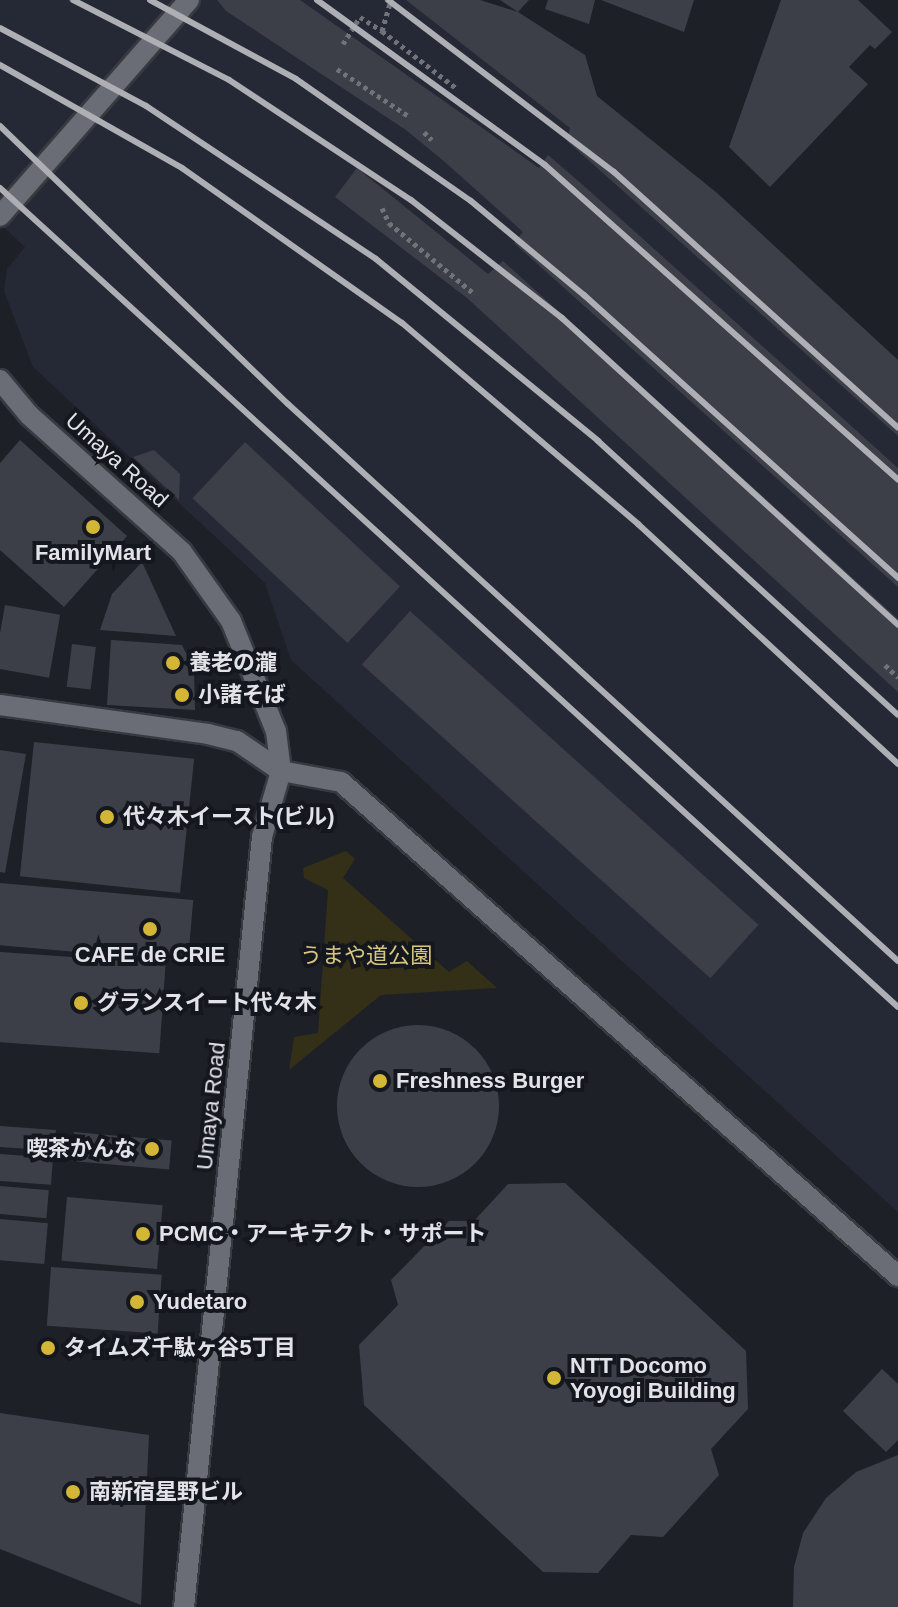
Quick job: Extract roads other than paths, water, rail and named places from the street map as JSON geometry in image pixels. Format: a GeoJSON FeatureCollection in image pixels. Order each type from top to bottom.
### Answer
{"type":"FeatureCollection","features":[{"type":"Feature","properties":{"kind":"street"},"geometry":{"type":"LineString","coordinates":[[0,216],[64,139],[189,0]]}},
{"type":"Feature","properties":{"kind":"street","name":"Umaya Road"},"geometry":{"type":"LineString","coordinates":[[0,380],[29,415],[169,538],[214,593],[264,694],[281,771],[262,837],[184,1607]]}},
{"type":"Feature","properties":{"kind":"street"},"geometry":{"type":"LineString","coordinates":[[0,705],[208,734],[237,741],[281,771],[341,782],[898,1276]]}},
{"type":"Feature","properties":{"kind":"railway"},"geometry":{"type":"LineString","coordinates":[[73,0],[229,80],[411,200],[562,318],[898,625]]}},
{"type":"Feature","properties":{"kind":"railway"},"geometry":{"type":"LineString","coordinates":[[150,0],[296,79],[471,201],[584,295],[898,578]]}},
{"type":"Feature","properties":{"kind":"railway"},"geometry":{"type":"LineString","coordinates":[[317,0],[545,165],[898,480]]}},
{"type":"Feature","properties":{"kind":"railway"},"geometry":{"type":"LineString","coordinates":[[388,0],[614,172],[898,428]]}},
{"type":"Feature","properties":{"kind":"railway"},"geometry":{"type":"LineString","coordinates":[[0,28],[146,106],[376,259],[598,441],[898,715]]}},
{"type":"Feature","properties":{"kind":"railway"},"geometry":{"type":"LineString","coordinates":[[0,65],[182,168],[402,323],[638,524],[898,764]]}},
{"type":"Feature","properties":{"kind":"railway"},"geometry":{"type":"LineString","coordinates":[[0,126],[288,404],[898,961]]}},
{"type":"Feature","properties":{"kind":"railway"},"geometry":{"type":"LineString","coordinates":[[0,188],[898,1007]]}},
{"type":"Feature","properties":{"kind":"place","name":"FamilyMart"},"geometry":{"type":"Point","coordinates":[93,527]}},
{"type":"Feature","properties":{"kind":"place","name":"養老の瀧"},"geometry":{"type":"Point","coordinates":[173,663]}},
{"type":"Feature","properties":{"kind":"place","name":"小諸そば"},"geometry":{"type":"Point","coordinates":[182,695]}},
{"type":"Feature","properties":{"kind":"place","name":"代々木イースト(ビル)"},"geometry":{"type":"Point","coordinates":[107,817]}},
{"type":"Feature","properties":{"kind":"place","name":"CAFE de CRIE"},"geometry":{"type":"Point","coordinates":[150,929]}},
{"type":"Feature","properties":{"kind":"place","name":"グランスイート代々木"},"geometry":{"type":"Point","coordinates":[81,1003]}},
{"type":"Feature","properties":{"kind":"place","name":"Freshness Burger"},"geometry":{"type":"Point","coordinates":[380,1081]}},
{"type":"Feature","properties":{"kind":"place","name":"喫茶かんな"},"geometry":{"type":"Point","coordinates":[152,1149]}},
{"type":"Feature","properties":{"kind":"place","name":"PCMC・アーキテクト・サポート"},"geometry":{"type":"Point","coordinates":[143,1234]}},
{"type":"Feature","properties":{"kind":"place","name":"Yudetaro"},"geometry":{"type":"Point","coordinates":[137,1302]}},
{"type":"Feature","properties":{"kind":"place","name":"タイムズ千駄ヶ谷5丁目"},"geometry":{"type":"Point","coordinates":[48,1348]}},
{"type":"Feature","properties":{"kind":"place","name":"NTT Docomo Yoyogi Building"},"geometry":{"type":"Point","coordinates":[554,1378]}},
{"type":"Feature","properties":{"kind":"place","name":"南新宿星野ビル"},"geometry":{"type":"Point","coordinates":[73,1492]}},
{"type":"Feature","properties":{"kind":"park label","name":"うまや道公園"},"geometry":{"type":"Point","coordinates":[366,956]}}]}
